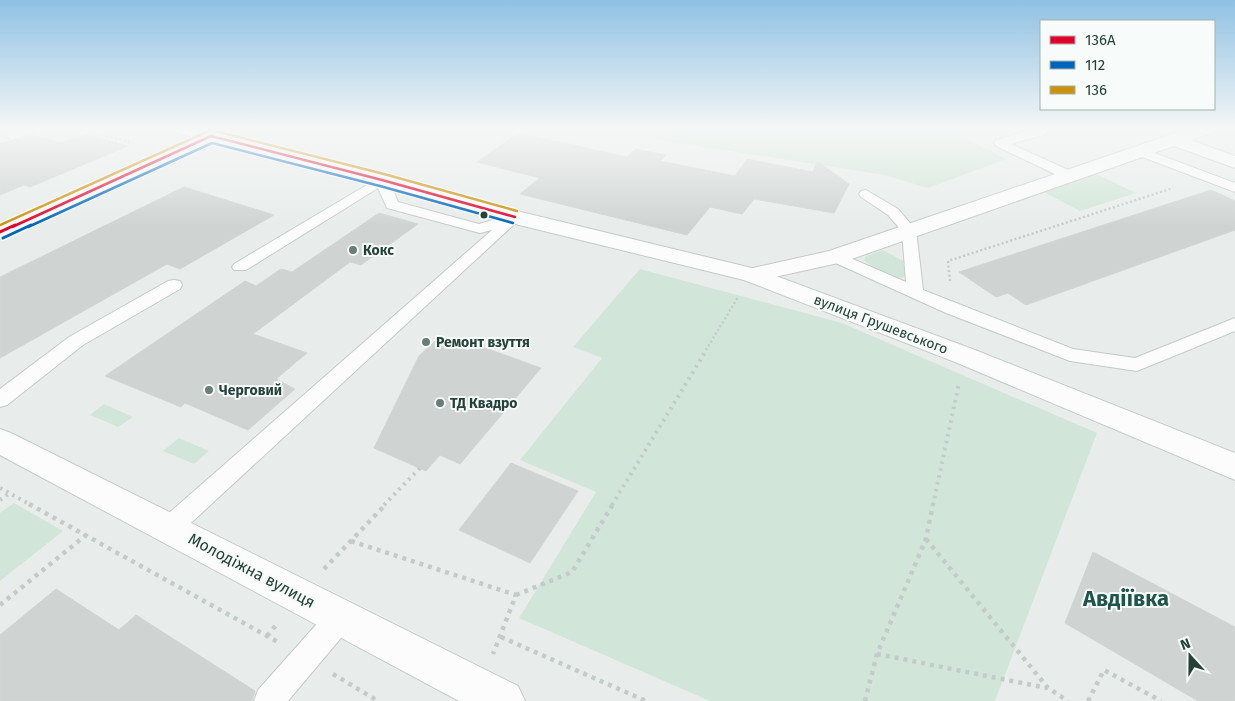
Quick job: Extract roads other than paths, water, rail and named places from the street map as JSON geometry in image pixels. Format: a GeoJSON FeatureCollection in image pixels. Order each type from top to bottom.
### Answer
{"type":"FeatureCollection","features":[{"type":"Feature","properties":{"kind":"main road"},"geometry":{"type":"LineString","coordinates":[[0,232],[156,161]]}},
{"type":"Feature","properties":{"kind":"main road","name":"вулиця Грушевського"},"geometry":{"type":"LineString","coordinates":[[307,161],[515,217],[752,275],[965,356],[1235,467]]}},
{"type":"Feature","properties":{"kind":"main road"},"geometry":{"type":"LineString","coordinates":[[752,275],[835,257],[1115,161]]}},
{"type":"Feature","properties":{"kind":"main road","name":"Молодіжна вулиця"},"geometry":{"type":"LineString","coordinates":[[0,441],[170,527],[341,617],[482,696]]}},
{"type":"Feature","properties":{"kind":"lane"},"geometry":{"type":"LineString","coordinates":[[1038,161],[1070,176]]}},
{"type":"Feature","properties":{"kind":"lane"},"geometry":{"type":"LineString","coordinates":[[1164,161],[1235,188]]}},
{"type":"Feature","properties":{"kind":"lane"},"geometry":{"type":"LineString","coordinates":[[240,266],[382,180]]}},
{"type":"Feature","properties":{"kind":"lane"},"geometry":{"type":"LineString","coordinates":[[866,194],[893,212],[910,230],[914,291]]}},
{"type":"Feature","properties":{"kind":"lane"},"geometry":{"type":"LineString","coordinates":[[170,527],[515,217]]}},
{"type":"Feature","properties":{"kind":"lane"},"geometry":{"type":"LineString","coordinates":[[835,257],[952,309],[1070,355],[1137,364],[1235,324]]}},
{"type":"Feature","properties":{"kind":"lane"},"geometry":{"type":"LineString","coordinates":[[0,400],[76,341],[174,285]]}},
{"type":"Feature","properties":{"kind":"lane"},"geometry":{"type":"LineString","coordinates":[[269,701],[341,617]]}},
{"type":"Feature","properties":{"kind":"place","name":"Кокс"},"geometry":{"type":"Point","coordinates":[353,250]}},
{"type":"Feature","properties":{"kind":"place","name":"Ремонт взуття"},"geometry":{"type":"Point","coordinates":[426,342]}},
{"type":"Feature","properties":{"kind":"place","name":"Черговий"},"geometry":{"type":"Point","coordinates":[209,390]}},
{"type":"Feature","properties":{"kind":"place","name":"ТД Квадро"},"geometry":{"type":"Point","coordinates":[440,403]}},
{"type":"Feature","properties":{"kind":"district","name":"Авдіївка"},"geometry":{"type":"Point","coordinates":[1126,598]}}]}
